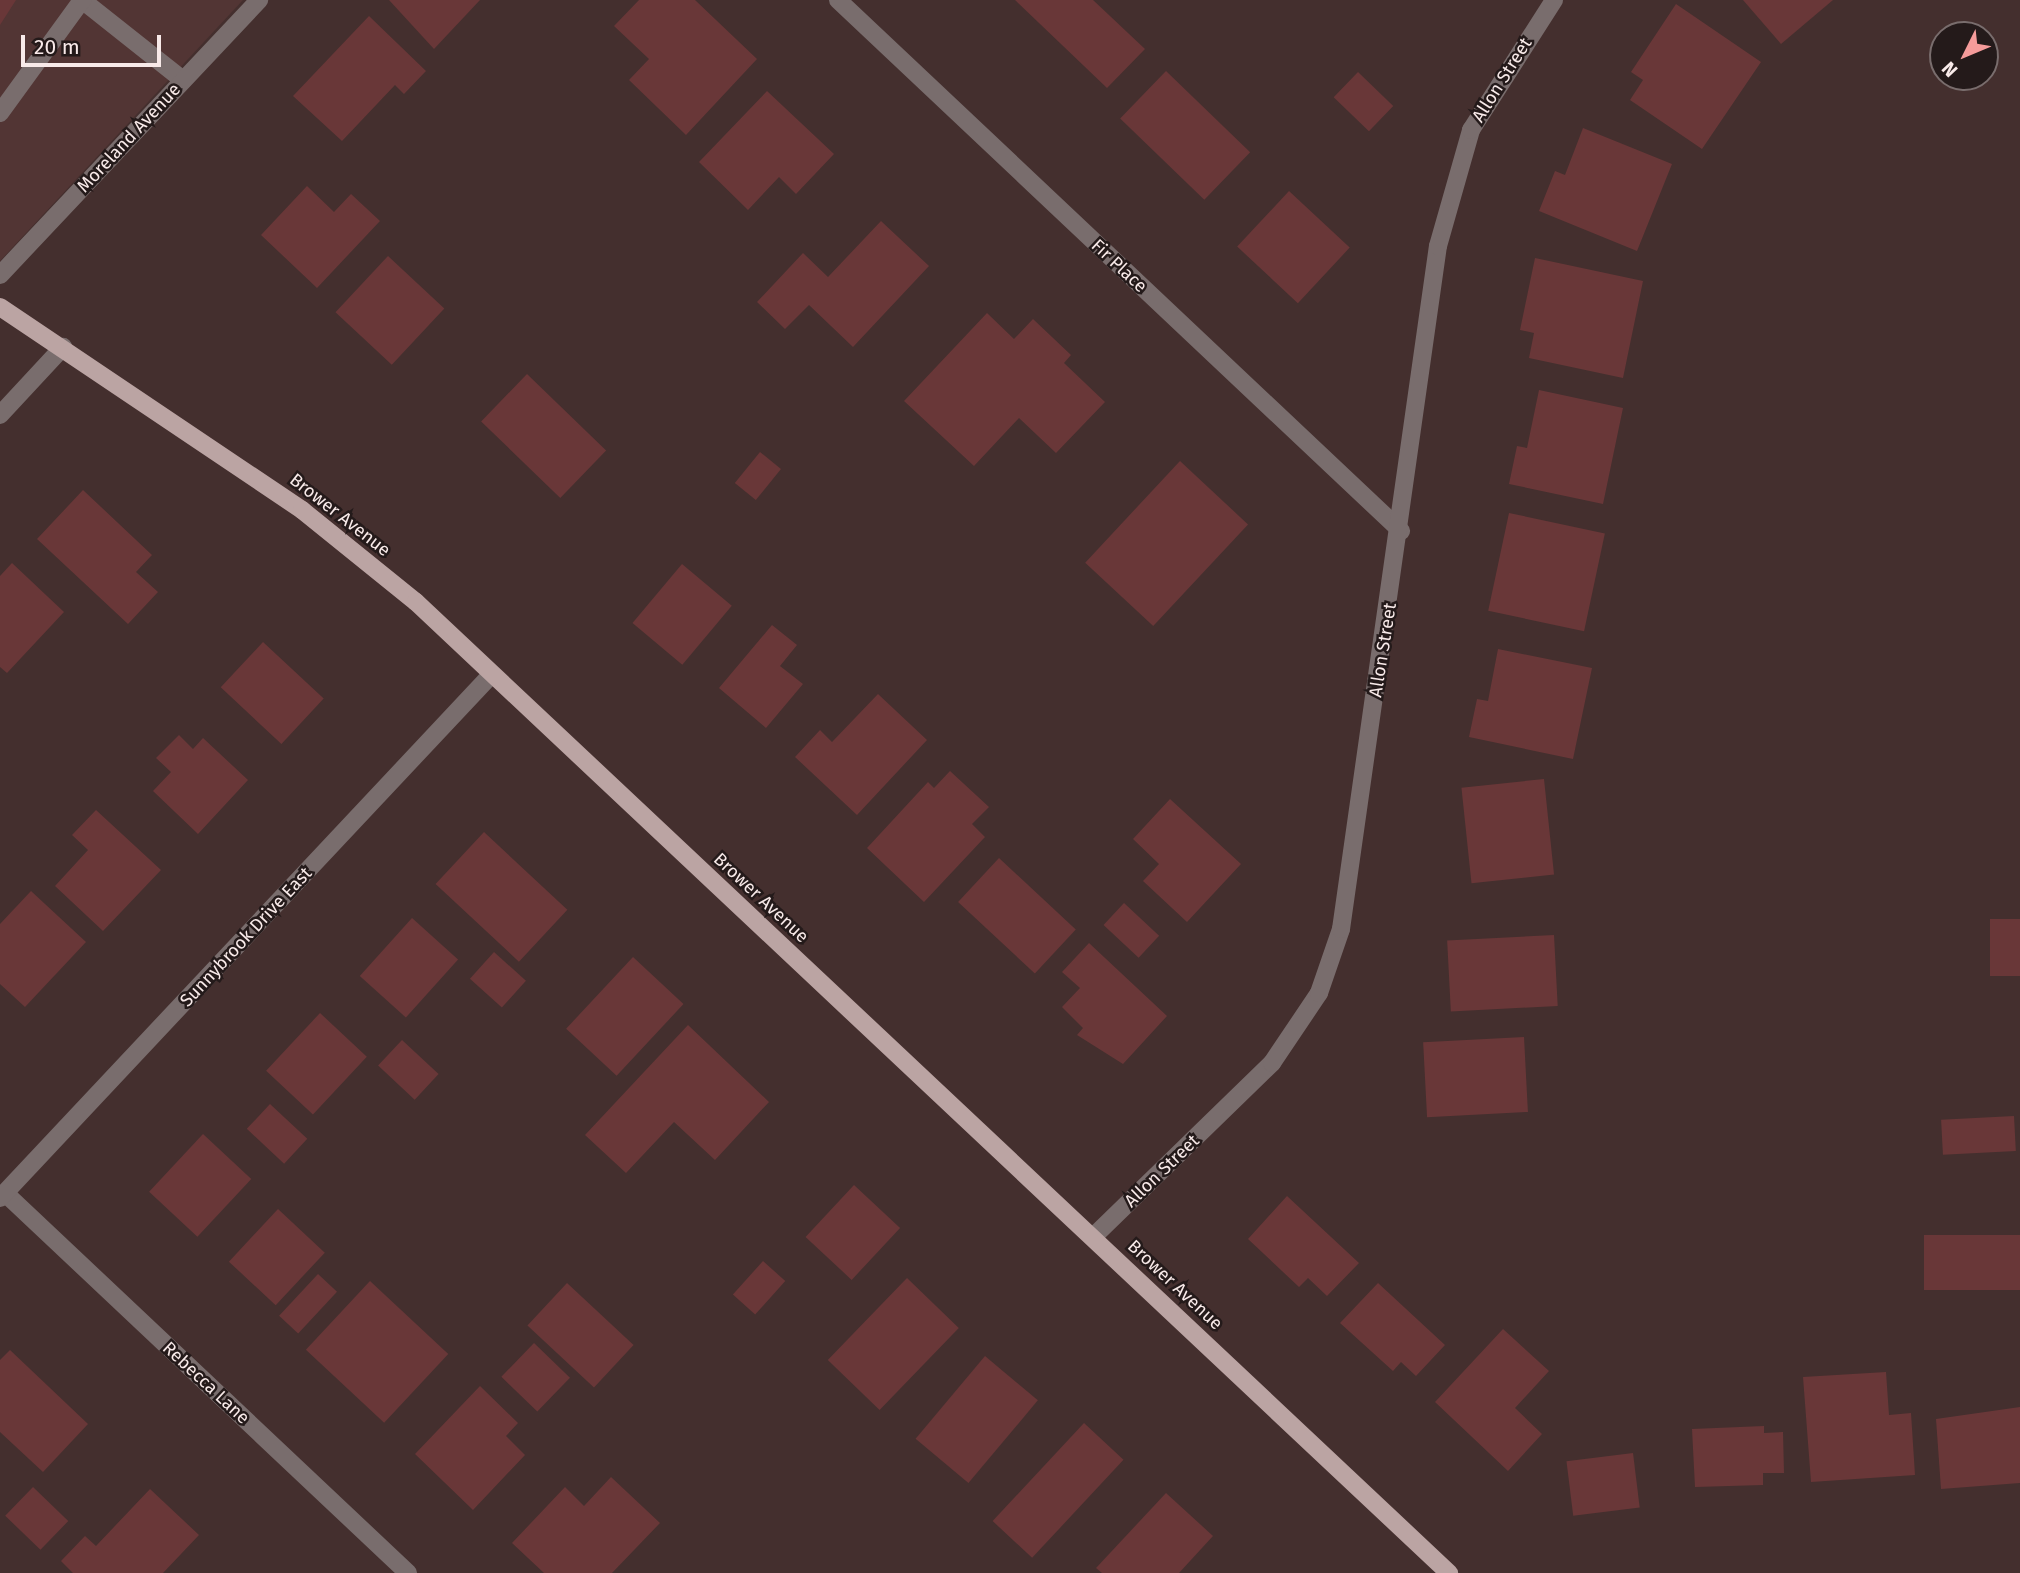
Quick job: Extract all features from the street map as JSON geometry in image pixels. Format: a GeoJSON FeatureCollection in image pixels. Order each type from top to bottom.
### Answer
{"type":"FeatureCollection","features":[{"type":"Feature","properties":{"kind":"main road","name":"Brower Avenue"},"geometry":{"type":"LineString","coordinates":[[0,307],[302,510],[416,603],[1449,1573]]}},
{"type":"Feature","properties":{"kind":"street"},"geometry":{"type":"LineString","coordinates":[[0,113],[82,0],[183,80]]}},
{"type":"Feature","properties":{"kind":"street","name":"Moreland Avenue"},"geometry":{"type":"LineString","coordinates":[[0,275],[259,0]]}},
{"type":"Feature","properties":{"kind":"street","name":"Fir Place"},"geometry":{"type":"LineString","coordinates":[[838,0],[1401,531]]}},
{"type":"Feature","properties":{"kind":"street","name":"Allon Street"},"geometry":{"type":"LineString","coordinates":[[1093,1237],[1272,1063],[1319,993],[1341,929],[1401,531],[1438,246],[1460,169],[1497,80],[1554,0]]}},
{"type":"Feature","properties":{"kind":"street"},"geometry":{"type":"LineString","coordinates":[[0,415],[63,347]]}},
{"type":"Feature","properties":{"kind":"street","name":"Sunnybrook Drive East"},"geometry":{"type":"LineString","coordinates":[[2,1196],[491,675]]}},
{"type":"Feature","properties":{"kind":"street","name":"Rebecca Lane"},"geometry":{"type":"LineString","coordinates":[[2,1196],[408,1573]]}},
{"type":"Feature","properties":{"kind":"shaded area"},"geometry":{"type":"Polygon","coordinates":[[[0,0],[243,0],[0,261],[0,0]]]}},
{"type":"Feature","properties":{"kind":"building"},"geometry":{"type":"Polygon","coordinates":[[[0,0],[16,0],[0,25],[0,0]]]}},
{"type":"Feature","properties":{"kind":"building"},"geometry":{"type":"Polygon","coordinates":[[[389,0],[480,0],[434,49],[389,0]]]}},
{"type":"Feature","properties":{"kind":"building"},"geometry":{"type":"Polygon","coordinates":[[[639,0],[695,0],[757,59],[686,135],[629,80],[649,59],[614,26],[639,0]]]}},
{"type":"Feature","properties":{"kind":"building"},"geometry":{"type":"Polygon","coordinates":[[[1015,0],[1093,0],[1145,49],[1107,88],[1015,0]]]}},
{"type":"Feature","properties":{"kind":"building"},"geometry":{"type":"Polygon","coordinates":[[[1743,0],[1833,0],[1781,44],[1743,0]]]}},
{"type":"Feature","properties":{"kind":"building"},"geometry":{"type":"Polygon","coordinates":[[[1676,4],[1761,62],[1702,149],[1630,100],[1643,80],[1631,72],[1676,4]]]}},
{"type":"Feature","properties":{"kind":"building"},"geometry":{"type":"Polygon","coordinates":[[[369,16],[426,71],[404,94],[395,85],[342,141],[293,96],[369,16]]]}},
{"type":"Feature","properties":{"kind":"building"},"geometry":{"type":"Polygon","coordinates":[[[1166,71],[1250,152],[1204,200],[1120,118],[1166,71]]]}},
{"type":"Feature","properties":{"kind":"building"},"geometry":{"type":"Polygon","coordinates":[[[1358,72],[1393,106],[1369,131],[1334,97],[1358,72]]]}},
{"type":"Feature","properties":{"kind":"building"},"geometry":{"type":"Polygon","coordinates":[[[767,91],[834,154],[796,194],[779,177],[748,210],[699,162],[767,91]]]}},
{"type":"Feature","properties":{"kind":"building"},"geometry":{"type":"Polygon","coordinates":[[[1583,128],[1672,164],[1637,251],[1539,211],[1555,171],[1565,175],[1583,128]]]}},
{"type":"Feature","properties":{"kind":"building"},"geometry":{"type":"Polygon","coordinates":[[[307,186],[334,212],[351,194],[380,221],[317,288],[261,235],[307,186]]]}},
{"type":"Feature","properties":{"kind":"building"},"geometry":{"type":"Polygon","coordinates":[[[1289,191],[1350,248],[1298,303],[1237,247],[1289,191]]]}},
{"type":"Feature","properties":{"kind":"building"},"geometry":{"type":"Polygon","coordinates":[[[881,221],[929,266],[853,347],[809,305],[785,329],[757,302],[803,253],[828,277],[881,221]]]}},
{"type":"Feature","properties":{"kind":"building"},"geometry":{"type":"Polygon","coordinates":[[[388,256],[444,309],[392,365],[335,312],[388,256]]]}},
{"type":"Feature","properties":{"kind":"building"},"geometry":{"type":"Polygon","coordinates":[[[1535,258],[1643,281],[1623,378],[1529,358],[1534,333],[1520,330],[1535,258]]]}},
{"type":"Feature","properties":{"kind":"building"},"geometry":{"type":"Polygon","coordinates":[[[987,313],[1014,339],[1033,319],[1071,355],[1064,363],[1105,402],[1056,453],[1019,418],[974,466],[904,401],[987,313]]]}},
{"type":"Feature","properties":{"kind":"building"},"geometry":{"type":"Polygon","coordinates":[[[527,374],[606,450],[560,498],[481,421],[527,374]]]}},
{"type":"Feature","properties":{"kind":"building"},"geometry":{"type":"Polygon","coordinates":[[[1539,390],[1623,408],[1603,504],[1509,484],[1517,446],[1527,448],[1539,390]]]}},
{"type":"Feature","properties":{"kind":"building"},"geometry":{"type":"Polygon","coordinates":[[[760,452],[781,469],[756,500],[735,483],[760,452]]]}},
{"type":"Feature","properties":{"kind":"building"},"geometry":{"type":"Polygon","coordinates":[[[1180,461],[1248,524],[1153,626],[1085,563],[1180,461]]]}},
{"type":"Feature","properties":{"kind":"building"},"geometry":{"type":"Polygon","coordinates":[[[83,490],[152,555],[136,572],[158,592],[128,624],[37,539],[83,490]]]}},
{"type":"Feature","properties":{"kind":"building"},"geometry":{"type":"Polygon","coordinates":[[[1509,513],[1605,533],[1584,631],[1488,611],[1509,513]]]}},
{"type":"Feature","properties":{"kind":"building"},"geometry":{"type":"Polygon","coordinates":[[[12,563],[64,612],[7,673],[0,667],[0,576],[12,563]]]}},
{"type":"Feature","properties":{"kind":"building"},"geometry":{"type":"Polygon","coordinates":[[[682,564],[732,606],[682,665],[633,623],[682,564]]]}},
{"type":"Feature","properties":{"kind":"building"},"geometry":{"type":"Polygon","coordinates":[[[772,625],[797,645],[780,666],[803,684],[766,728],[719,688],[772,625]]]}},
{"type":"Feature","properties":{"kind":"building"},"geometry":{"type":"Polygon","coordinates":[[[263,642],[324,699],[281,744],[221,687],[263,642]]]}},
{"type":"Feature","properties":{"kind":"building"},"geometry":{"type":"Polygon","coordinates":[[[1498,649],[1592,668],[1573,759],[1469,737],[1477,699],[1488,701],[1498,649]]]}},
{"type":"Feature","properties":{"kind":"building"},"geometry":{"type":"Polygon","coordinates":[[[878,694],[927,740],[857,815],[795,757],[820,730],[832,742],[878,694]]]}},
{"type":"Feature","properties":{"kind":"building"},"geometry":{"type":"Polygon","coordinates":[[[179,735],[193,749],[203,738],[248,780],[198,834],[153,791],[171,772],[156,758],[179,735]]]}},
{"type":"Feature","properties":{"kind":"building"},"geometry":{"type":"Polygon","coordinates":[[[950,771],[989,807],[972,824],[985,837],[924,902],[867,848],[928,782],[934,788],[950,771]]]}},
{"type":"Feature","properties":{"kind":"building"},"geometry":{"type":"Polygon","coordinates":[[[1544,779],[1554,874],[1471,883],[1461,788],[1544,779]]]}},
{"type":"Feature","properties":{"kind":"building"},"geometry":{"type":"Polygon","coordinates":[[[1170,799],[1241,864],[1187,922],[1143,881],[1159,864],[1133,839],[1170,799]]]}},
{"type":"Feature","properties":{"kind":"building"},"geometry":{"type":"Polygon","coordinates":[[[96,810],[161,870],[103,931],[55,886],[88,850],[72,835],[96,810]]]}},
{"type":"Feature","properties":{"kind":"building"},"geometry":{"type":"Polygon","coordinates":[[[484,832],[567,910],[519,962],[436,884],[484,832]]]}},
{"type":"Feature","properties":{"kind":"building"},"geometry":{"type":"Polygon","coordinates":[[[999,858],[1076,930],[1035,973],[958,902],[999,858]]]}},
{"type":"Feature","properties":{"kind":"building"},"geometry":{"type":"Polygon","coordinates":[[[31,891],[86,942],[25,1007],[0,984],[0,924],[31,891]]]}},
{"type":"Feature","properties":{"kind":"building"},"geometry":{"type":"Polygon","coordinates":[[[1124,903],[1159,936],[1139,958],[1104,925],[1124,903]]]}},
{"type":"Feature","properties":{"kind":"building"},"geometry":{"type":"Polygon","coordinates":[[[412,918],[458,959],[406,1017],[360,976],[412,918]]]}},
{"type":"Feature","properties":{"kind":"building"},"geometry":{"type":"Polygon","coordinates":[[[1990,919],[2020,919],[2020,976],[1990,976],[1990,919]]]}},
{"type":"Feature","properties":{"kind":"building"},"geometry":{"type":"Polygon","coordinates":[[[1554,935],[1558,1006],[1451,1012],[1447,941],[1554,935]]]}},
{"type":"Feature","properties":{"kind":"building"},"geometry":{"type":"Polygon","coordinates":[[[1089,943],[1167,1016],[1123,1064],[1077,1035],[1083,1028],[1062,1007],[1080,988],[1062,972],[1089,943]]]}},
{"type":"Feature","properties":{"kind":"building"},"geometry":{"type":"Polygon","coordinates":[[[494,952],[526,981],[502,1008],[470,979],[494,952]]]}},
{"type":"Feature","properties":{"kind":"building"},"geometry":{"type":"Polygon","coordinates":[[[633,957],[683,1004],[617,1076],[566,1029],[633,957]]]}},
{"type":"Feature","properties":{"kind":"building"},"geometry":{"type":"Polygon","coordinates":[[[320,1013],[367,1057],[313,1114],[266,1071],[320,1013]]]}},
{"type":"Feature","properties":{"kind":"building"},"geometry":{"type":"Polygon","coordinates":[[[688,1025],[769,1102],[715,1160],[674,1122],[626,1173],[585,1135],[688,1025]]]}},
{"type":"Feature","properties":{"kind":"building"},"geometry":{"type":"Polygon","coordinates":[[[1524,1037],[1528,1112],[1427,1117],[1423,1042],[1524,1037]]]}},
{"type":"Feature","properties":{"kind":"building"},"geometry":{"type":"Polygon","coordinates":[[[402,1040],[439,1074],[415,1100],[378,1066],[402,1040]]]}},
{"type":"Feature","properties":{"kind":"building"},"geometry":{"type":"Polygon","coordinates":[[[270,1104],[307,1139],[284,1164],[247,1129],[270,1104]]]}},
{"type":"Feature","properties":{"kind":"building"},"geometry":{"type":"Polygon","coordinates":[[[2014,1116],[2016,1151],[1943,1155],[1941,1120],[2014,1116]]]}},
{"type":"Feature","properties":{"kind":"building"},"geometry":{"type":"Polygon","coordinates":[[[203,1134],[251,1179],[197,1237],[149,1192],[203,1134]]]}},
{"type":"Feature","properties":{"kind":"building"},"geometry":{"type":"Polygon","coordinates":[[[854,1185],[900,1228],[852,1280],[806,1237],[854,1185]]]}},
{"type":"Feature","properties":{"kind":"building"},"geometry":{"type":"Polygon","coordinates":[[[1287,1196],[1359,1263],[1327,1296],[1308,1278],[1299,1287],[1248,1239],[1287,1196]]]}},
{"type":"Feature","properties":{"kind":"building"},"geometry":{"type":"Polygon","coordinates":[[[278,1209],[325,1253],[276,1305],[229,1262],[278,1209]]]}},
{"type":"Feature","properties":{"kind":"building"},"geometry":{"type":"Polygon","coordinates":[[[1924,1235],[2020,1235],[2020,1290],[1924,1290],[1924,1235]]]}},
{"type":"Feature","properties":{"kind":"building"},"geometry":{"type":"Polygon","coordinates":[[[763,1261],[785,1281],[755,1315],[733,1294],[763,1261]]]}},
{"type":"Feature","properties":{"kind":"building"},"geometry":{"type":"Polygon","coordinates":[[[318,1274],[337,1292],[298,1333],[279,1316],[318,1274]]]}},
{"type":"Feature","properties":{"kind":"building"},"geometry":{"type":"Polygon","coordinates":[[[907,1278],[959,1328],[880,1410],[828,1360],[907,1278]]]}},
{"type":"Feature","properties":{"kind":"building"},"geometry":{"type":"Polygon","coordinates":[[[370,1281],[448,1354],[384,1423],[306,1350],[370,1281]]]}},
{"type":"Feature","properties":{"kind":"building"},"geometry":{"type":"Polygon","coordinates":[[[567,1283],[634,1345],[594,1387],[527,1325],[567,1283]]]}},
{"type":"Feature","properties":{"kind":"building"},"geometry":{"type":"Polygon","coordinates":[[[1378,1283],[1445,1345],[1416,1376],[1401,1362],[1393,1371],[1340,1323],[1378,1283]]]}},
{"type":"Feature","properties":{"kind":"building"},"geometry":{"type":"Polygon","coordinates":[[[1503,1329],[1549,1371],[1515,1408],[1542,1434],[1508,1471],[1435,1402],[1503,1329]]]}},
{"type":"Feature","properties":{"kind":"building"},"geometry":{"type":"Polygon","coordinates":[[[534,1343],[570,1378],[537,1412],[501,1377],[534,1343]]]}},
{"type":"Feature","properties":{"kind":"building"},"geometry":{"type":"Polygon","coordinates":[[[10,1350],[88,1424],[43,1472],[0,1432],[0,1360],[10,1350]]]}},
{"type":"Feature","properties":{"kind":"building"},"geometry":{"type":"Polygon","coordinates":[[[985,1356],[1038,1400],[968,1483],[916,1439],[985,1356]]]}},
{"type":"Feature","properties":{"kind":"building"},"geometry":{"type":"Polygon","coordinates":[[[1886,1372],[1889,1415],[1911,1413],[1915,1475],[1811,1482],[1803,1377],[1886,1372]]]}},
{"type":"Feature","properties":{"kind":"building"},"geometry":{"type":"Polygon","coordinates":[[[480,1386],[518,1423],[506,1436],[525,1455],[473,1510],[415,1454],[480,1386]]]}},
{"type":"Feature","properties":{"kind":"building"},"geometry":{"type":"Polygon","coordinates":[[[2020,1407],[2020,1483],[1941,1489],[1936,1419],[2020,1407]]]}},
{"type":"Feature","properties":{"kind":"building"},"geometry":{"type":"Polygon","coordinates":[[[1084,1423],[1123,1460],[1032,1558],[993,1521],[1084,1423]]]}},
{"type":"Feature","properties":{"kind":"building"},"geometry":{"type":"Polygon","coordinates":[[[1764,1426],[1764,1433],[1783,1432],[1784,1473],[1763,1473],[1763,1485],[1695,1487],[1692,1429],[1764,1426]]]}},
{"type":"Feature","properties":{"kind":"building"},"geometry":{"type":"Polygon","coordinates":[[[1633,1453],[1640,1508],[1573,1516],[1566,1461],[1633,1453]]]}},
{"type":"Feature","properties":{"kind":"building"},"geometry":{"type":"Polygon","coordinates":[[[611,1477],[660,1523],[612,1573],[544,1573],[512,1543],[565,1487],[584,1506],[611,1477]]]}},
{"type":"Feature","properties":{"kind":"building"},"geometry":{"type":"Polygon","coordinates":[[[33,1487],[68,1521],[40,1550],[5,1516],[33,1487]]]}},
{"type":"Feature","properties":{"kind":"building"},"geometry":{"type":"Polygon","coordinates":[[[150,1489],[199,1535],[163,1573],[73,1573],[61,1561],[85,1536],[96,1546],[150,1489]]]}},
{"type":"Feature","properties":{"kind":"building"},"geometry":{"type":"Polygon","coordinates":[[[1166,1493],[1213,1536],[1179,1573],[1102,1573],[1096,1568],[1166,1493]]]}}]}
